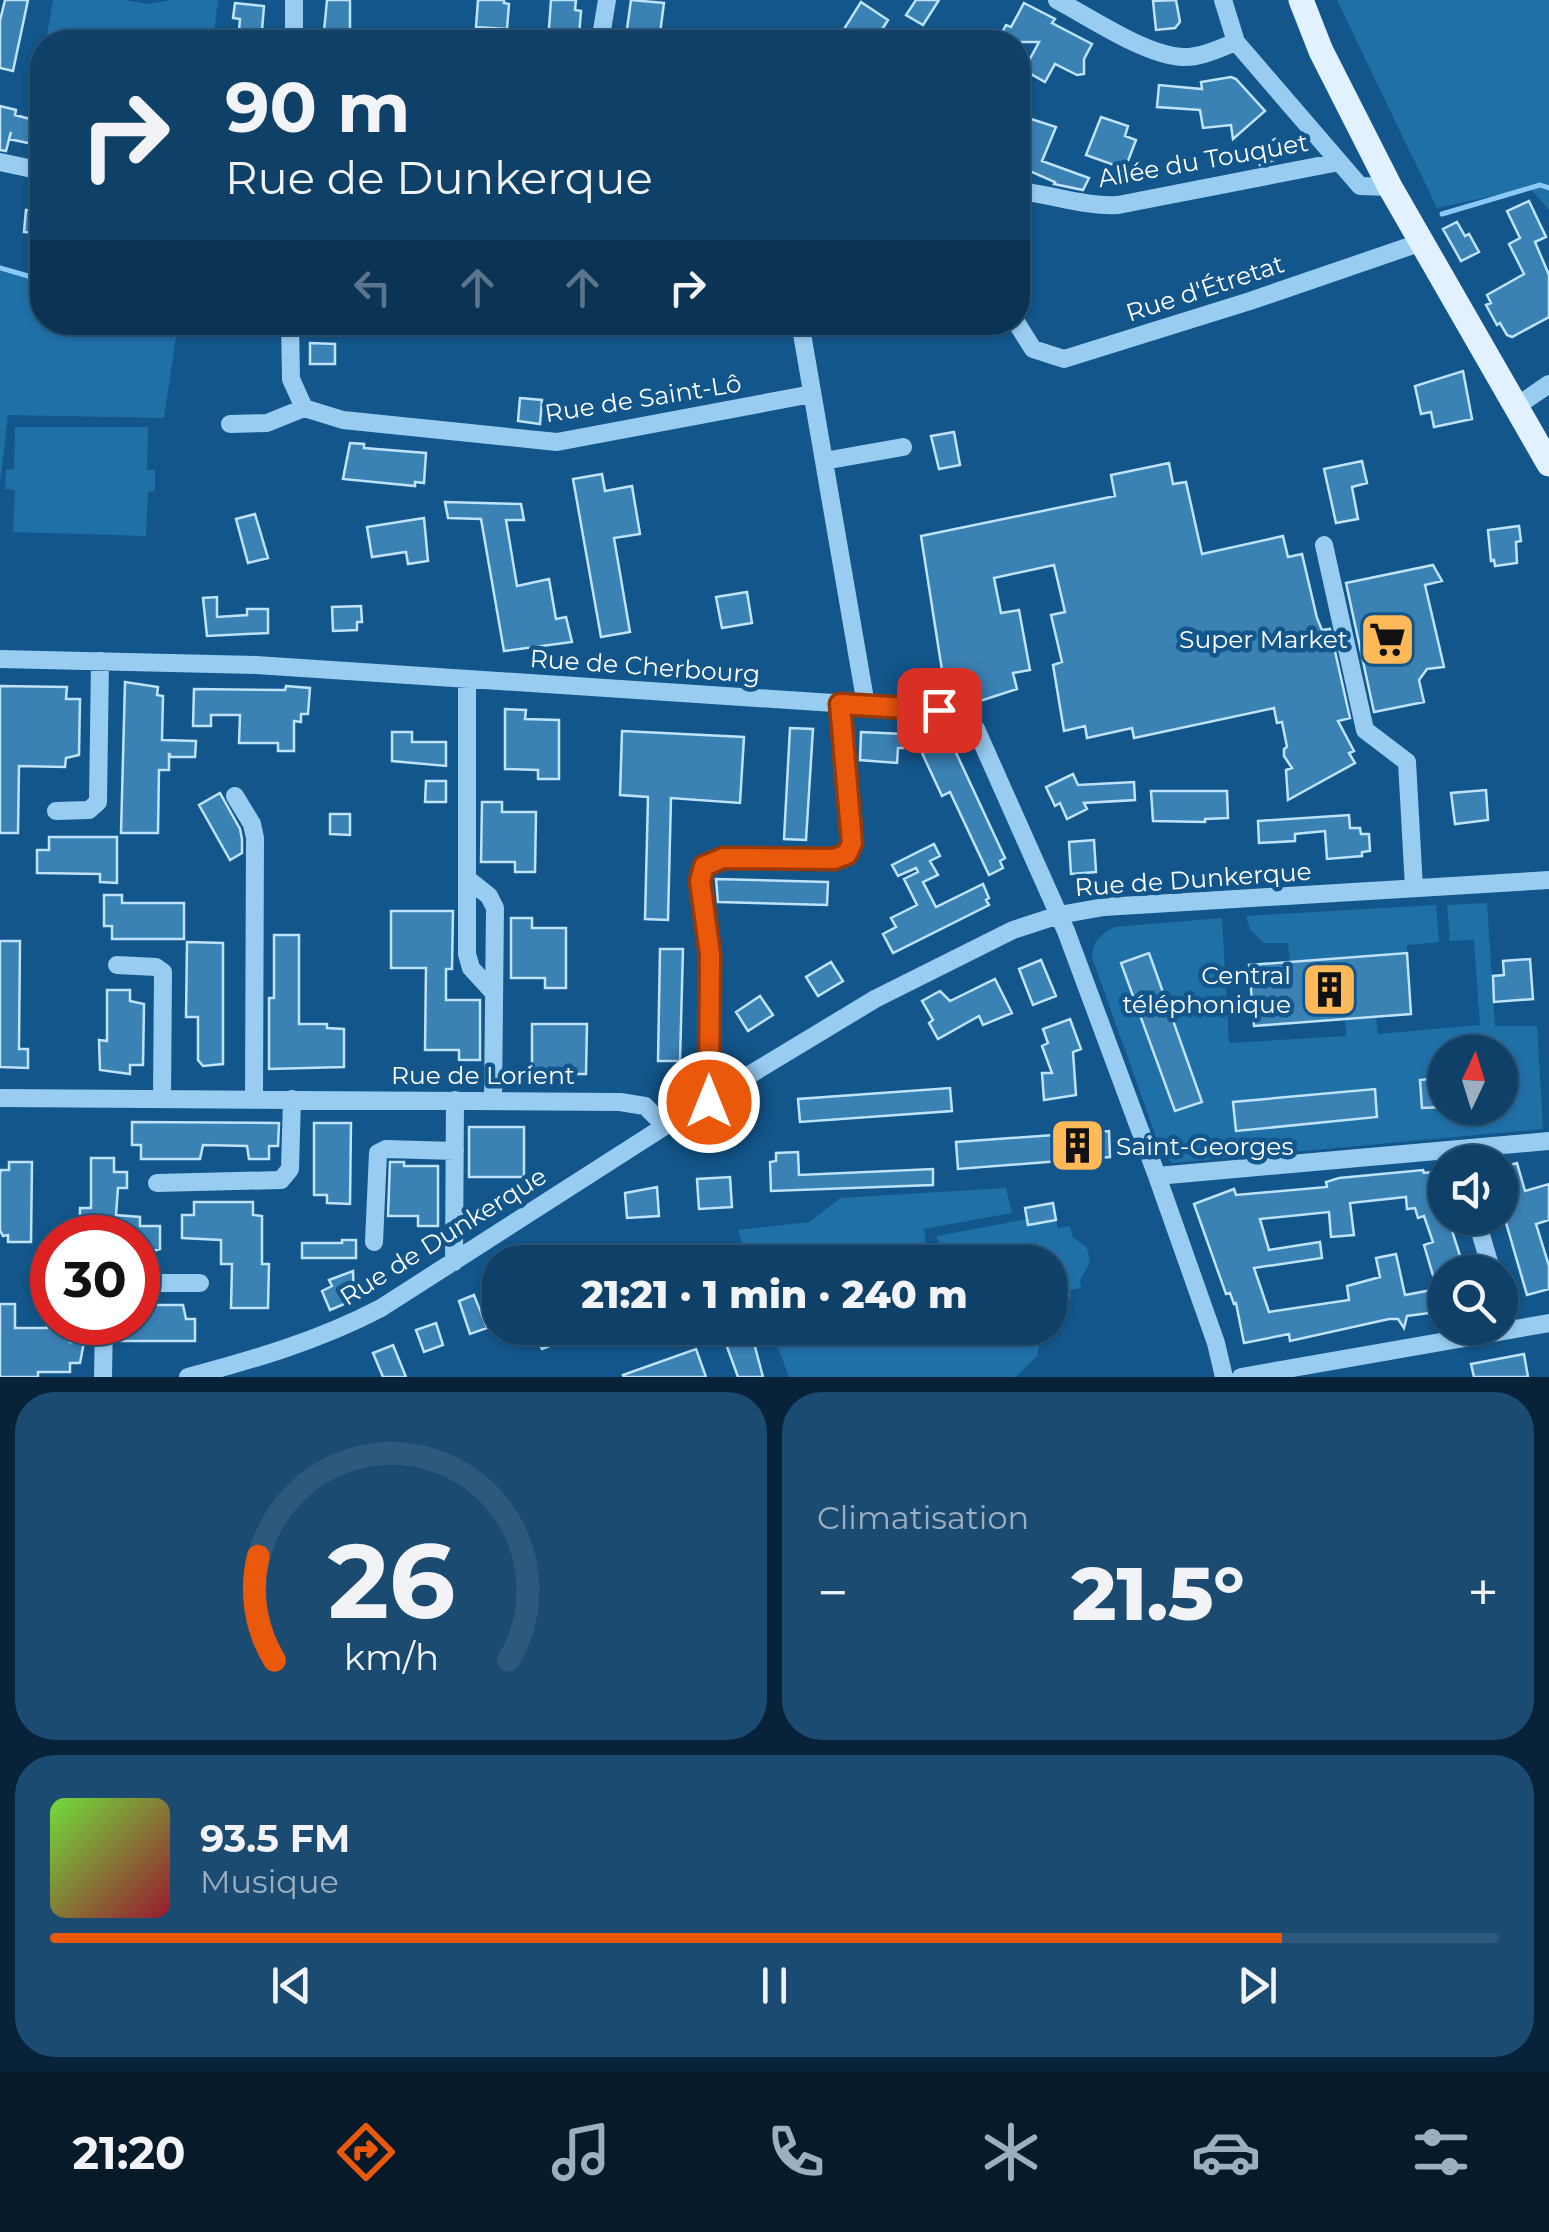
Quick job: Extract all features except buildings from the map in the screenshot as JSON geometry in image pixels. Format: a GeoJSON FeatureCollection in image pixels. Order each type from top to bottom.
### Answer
{"type":"FeatureCollection","features":[{"type":"Feature","properties":{"kind":"main road"},"geometry":{"type":"LineString","coordinates":[[1301,0],[1320,52],[1390,187],[1549,464]]}},
{"type":"Feature","properties":{"kind":"street"},"geometry":{"type":"LineString","coordinates":[[294,0],[294,30]]}},
{"type":"Feature","properties":{"kind":"street"},"geometry":{"type":"LineString","coordinates":[[602,30],[607,0]]}},
{"type":"Feature","properties":{"kind":"street"},"geometry":{"type":"LineString","coordinates":[[1057,0],[1157,52],[1184,57],[1236,42]]}},
{"type":"Feature","properties":{"kind":"street"},"geometry":{"type":"LineString","coordinates":[[1223,0],[1236,42],[1360,186],[1390,187]]}},
{"type":"Feature","properties":{"kind":"street"},"geometry":{"type":"LineString","coordinates":[[0,162],[30,168]]}},
{"type":"Feature","properties":{"kind":"street","name":"Allée du Touquet"},"geometry":{"type":"LineString","coordinates":[[1030,192],[1087,205],[1118,205],[1340,162]]}},
{"type":"Feature","properties":{"kind":"street","name":"Rue d'Étretat"},"geometry":{"type":"LineString","coordinates":[[1024,335],[1033,348],[1064,359],[1422,242]]}},
{"type":"Feature","properties":{"kind":"street"},"geometry":{"type":"LineString","coordinates":[[230,424],[267,423],[304,408],[291,379],[290,335]]}},
{"type":"Feature","properties":{"kind":"street"},"geometry":{"type":"LineString","coordinates":[[802,335],[866,705]]}},
{"type":"Feature","properties":{"kind":"street"},"geometry":{"type":"LineString","coordinates":[[1516,406],[1549,384]]}},
{"type":"Feature","properties":{"kind":"street","name":"Rue de Saint-Lô"},"geometry":{"type":"LineString","coordinates":[[304,408],[343,420],[557,442],[812,394]]}},
{"type":"Feature","properties":{"kind":"street"},"geometry":{"type":"LineString","coordinates":[[824,461],[902,446]]}},
{"type":"Feature","properties":{"kind":"street"},"geometry":{"type":"LineString","coordinates":[[1324,545],[1365,730],[1408,762],[1414,888]]}},
{"type":"Feature","properties":{"kind":"street","name":"Rue de Cherbourg"},"geometry":{"type":"LineString","coordinates":[[0,659],[213,663],[951,712],[972,722],[1060,915]]}},
{"type":"Feature","properties":{"kind":"street"},"geometry":{"type":"LineString","coordinates":[[56,811],[89,810],[98,802],[100,661]]}},
{"type":"Feature","properties":{"kind":"street"},"geometry":{"type":"LineString","coordinates":[[468,680],[468,962],[494,993]]}},
{"type":"Feature","properties":{"kind":"street"},"geometry":{"type":"LineString","coordinates":[[709,1102],[710,954],[700,881],[704,866],[723,858],[834,859],[842,858],[850,850],[840,704]]}},
{"type":"Feature","properties":{"kind":"street"},"geometry":{"type":"LineString","coordinates":[[235,796],[249,816],[255,838],[254,1099]]}},
{"type":"Feature","properties":{"kind":"street"},"geometry":{"type":"LineString","coordinates":[[469,880],[489,896],[495,908],[493,1100]]}},
{"type":"Feature","properties":{"kind":"street","name":"Rue de Dunkerque"},"geometry":{"type":"LineString","coordinates":[[188,1377],[282,1352],[343,1328],[864,1006],[1012,930],[1104,907],[1549,880]]}},
{"type":"Feature","properties":{"kind":"street"},"geometry":{"type":"LineString","coordinates":[[1060,915],[1157,1176],[1224,1377]]}},
{"type":"Feature","properties":{"kind":"street"},"geometry":{"type":"LineString","coordinates":[[117,965],[156,967],[165,978],[162,1099]]}},
{"type":"Feature","properties":{"kind":"street","name":"Rue de Lorient"},"geometry":{"type":"LineString","coordinates":[[0,1098],[636,1103],[652,1111],[665,1126]]}},
{"type":"Feature","properties":{"kind":"street"},"geometry":{"type":"LineString","coordinates":[[158,1183],[281,1180],[290,1170],[292,1098]]}},
{"type":"Feature","properties":{"kind":"street"},"geometry":{"type":"LineString","coordinates":[[454,1262],[455,1100]]}},
{"type":"Feature","properties":{"kind":"street"},"geometry":{"type":"LineString","coordinates":[[1518,1146],[1549,1141]]}},
{"type":"Feature","properties":{"kind":"street"},"geometry":{"type":"LineString","coordinates":[[374,1242],[378,1153],[386,1149],[454,1152]]}},
{"type":"Feature","properties":{"kind":"street"},"geometry":{"type":"LineString","coordinates":[[1157,1176],[1428,1158]]}},
{"type":"Feature","properties":{"kind":"street"},"geometry":{"type":"LineString","coordinates":[[160,1283],[200,1283]]}},
{"type":"Feature","properties":{"kind":"street"},"geometry":{"type":"LineString","coordinates":[[1518,1328],[1549,1323]]}},
{"type":"Feature","properties":{"kind":"street"},"geometry":{"type":"LineString","coordinates":[[1241,1377],[1428,1344]]}},
{"type":"Feature","properties":{"kind":"street"},"geometry":{"type":"LineString","coordinates":[[103,1377],[104,1345]]}},
{"type":"Feature","properties":{"kind":"shaded area"},"geometry":{"type":"Polygon","coordinates":[[[53,0],[126,0],[147,4],[218,0],[214,30],[48,30],[53,0]]]}},
{"type":"Feature","properties":{"kind":"shaded area"},"geometry":{"type":"Polygon","coordinates":[[[1337,0],[1549,0],[1549,210],[1530,188],[1437,208],[1337,0]]]}},
{"type":"Feature","properties":{"kind":"shaded area"},"geometry":{"type":"Polygon","coordinates":[[[0,271],[30,279],[30,335],[176,335],[164,418],[8,415],[0,484],[0,271]]]}},
{"type":"Feature","properties":{"kind":"shaded area"},"geometry":{"type":"Polygon","coordinates":[[[15,427],[148,427],[147,470],[155,470],[155,491],[148,492],[146,536],[13,532],[15,490],[5,489],[6,470],[14,469],[15,427]]]}},
{"type":"Feature","properties":{"kind":"shaded area"},"geometry":{"type":"Polygon","coordinates":[[[1487,903],[1495,1026],[1537,1026],[1543,1129],[1172,1163],[1162,1154],[1092,957],[1096,942],[1115,927],[1222,918],[1229,1043],[1346,1036],[1345,1019],[1376,1017],[1378,1034],[1480,1025],[1474,940],[1450,941],[1447,905],[1487,903]]]}},
{"type":"Feature","properties":{"kind":"shaded area"},"geometry":{"type":"Polygon","coordinates":[[[1436,905],[1439,942],[1407,945],[1407,953],[1290,962],[1288,943],[1264,943],[1250,929],[1246,916],[1436,905]]]}},
{"type":"Feature","properties":{"kind":"shaded area"},"geometry":{"type":"Polygon","coordinates":[[[1006,1188],[1012,1213],[924,1229],[926,1245],[743,1245],[738,1230],[810,1222],[840,1198],[1006,1188]]]}},
{"type":"Feature","properties":{"kind":"shaded area"},"geometry":{"type":"Polygon","coordinates":[[[1027,1219],[1029,1225],[1056,1220],[1058,1228],[1070,1226],[1072,1236],[1087,1248],[1090,1262],[1080,1280],[1081,1288],[1070,1290],[1071,1299],[1067,1300],[1067,1245],[939,1245],[937,1236],[1027,1219]]]}},
{"type":"Feature","properties":{"kind":"shaded area"},"geometry":{"type":"Polygon","coordinates":[[[777,1345],[1039,1345],[1038,1355],[1016,1377],[789,1377],[777,1345]]]}},
{"type":"Feature","properties":{"kind":"waterway"},"geometry":{"type":"LineString","coordinates":[[1442,214],[1540,185],[1549,188]]}},
{"type":"Feature","properties":{"kind":"waterway"},"geometry":{"type":"LineString","coordinates":[[0,268],[30,277]]}},
{"type":"Feature","properties":{"kind":"place","name":"Super Market"},"geometry":{"type":"Point","coordinates":[1387,639]}},
{"type":"Feature","properties":{"kind":"place","name":"Central téléphonique"},"geometry":{"type":"Point","coordinates":[1330,989]}},
{"type":"Feature","properties":{"kind":"place","name":"Saint-Georges"},"geometry":{"type":"Point","coordinates":[1077,1146]}},
{"type":"Feature","properties":{"kind":"route"},"geometry":{"type":"LineString","coordinates":[[709,1102],[710,954],[700,881],[704,866],[723,858],[842,858],[852,843],[840,704],[939,710]]}}]}
